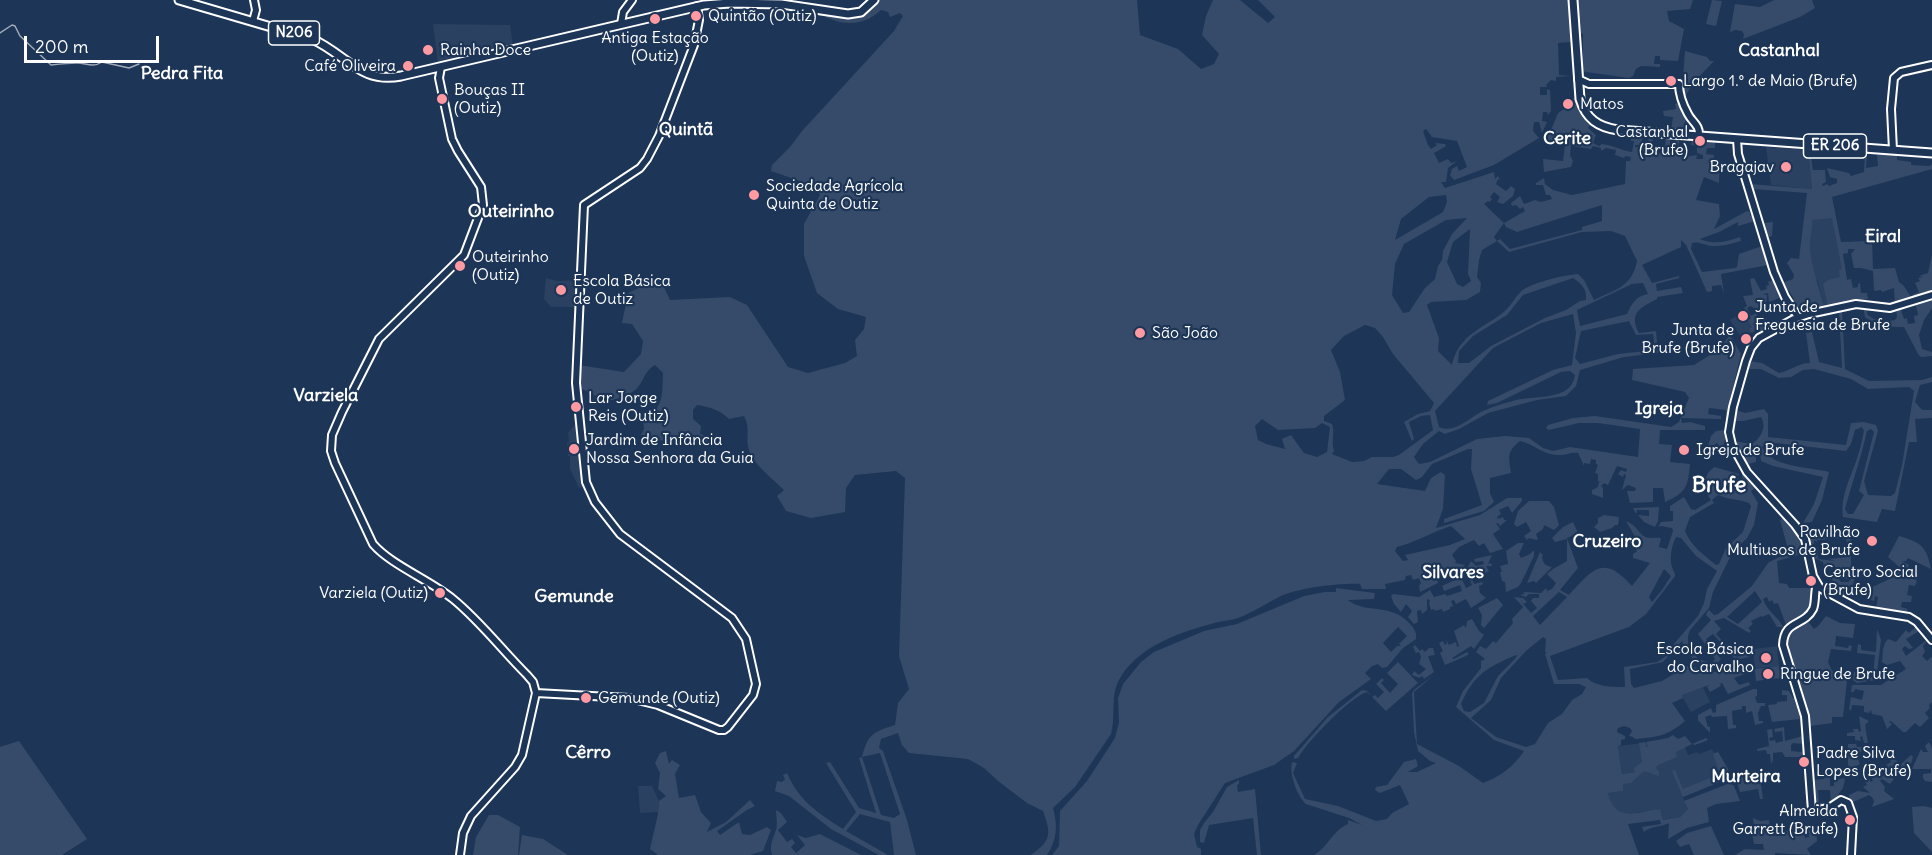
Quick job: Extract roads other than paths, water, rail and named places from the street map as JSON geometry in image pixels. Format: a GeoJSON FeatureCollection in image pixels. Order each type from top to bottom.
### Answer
{"type":"FeatureCollection","features":[{"type":"Feature","properties":{"kind":"main road","name":"N206"},"geometry":{"type":"LineString","coordinates":[[179,0],[316,41],[370,76],[383,78],[401,76],[431,69]]}},
{"type":"Feature","properties":{"kind":"main road"},"geometry":{"type":"LineString","coordinates":[[431,69],[697,6],[730,3],[781,4],[848,14],[861,12],[874,0]]}},
{"type":"Feature","properties":{"kind":"main road","name":"ER 206"},"geometry":{"type":"LineString","coordinates":[[1573,0],[1579,91],[1586,114],[1593,122],[1604,127],[1618,130],[1932,153]]}},
{"type":"Feature","properties":{"kind":"street"},"geometry":{"type":"LineString","coordinates":[[253,21],[256,10],[254,0]]}},
{"type":"Feature","properties":{"kind":"street"},"geometry":{"type":"LineString","coordinates":[[621,24],[623,12],[632,0]]}},
{"type":"Feature","properties":{"kind":"street"},"geometry":{"type":"LineString","coordinates":[[536,693],[629,698],[658,705],[713,728],[724,730],[753,695],[756,684],[746,639],[732,618],[620,534],[591,497],[586,482],[576,383],[584,205],[640,168],[647,159],[694,45],[699,20],[697,6]]}},
{"type":"Feature","properties":{"kind":"street"},"geometry":{"type":"LineString","coordinates":[[1893,150],[1891,109],[1894,78],[1901,72],[1932,65]]}},
{"type":"Feature","properties":{"kind":"street"},"geometry":{"type":"LineString","coordinates":[[441,67],[439,78],[452,139],[477,180],[483,197],[481,214],[469,246],[456,264],[379,339],[339,417],[332,435],[331,451],[373,543],[384,553],[462,606],[533,682],[536,693],[519,760],[471,816],[463,833],[460,855]]}},
{"type":"Feature","properties":{"kind":"street"},"geometry":{"type":"LineString","coordinates":[[431,69],[439,78]]}},
{"type":"Feature","properties":{"kind":"street"},"geometry":{"type":"LineString","coordinates":[[1578,79],[1589,84],[1679,84],[1684,106],[1699,128],[1700,135]]}},
{"type":"Feature","properties":{"kind":"street"},"geometry":{"type":"LineString","coordinates":[[1579,91],[1589,84]]}},
{"type":"Feature","properties":{"kind":"street"},"geometry":{"type":"LineString","coordinates":[[1737,139],[1738,154],[1770,260],[1782,291],[1798,317]]}},
{"type":"Feature","properties":{"kind":"street"},"geometry":{"type":"LineString","coordinates":[[1932,296],[1890,308],[1856,304],[1798,317],[1767,333],[1752,345],[1729,428],[1732,446],[1747,472],[1805,539],[1813,576],[1817,584],[1824,591],[1859,609],[1909,617],[1917,622],[1932,640]]}},
{"type":"Feature","properties":{"kind":"street"},"geometry":{"type":"LineString","coordinates":[[1817,584],[1812,610],[1805,618],[1788,628],[1783,638],[1785,652],[1805,716],[1812,811],[1824,810],[1844,800],[1848,803],[1853,817],[1851,855]]}},
{"type":"Feature","properties":{"kind":"waterway"},"geometry":{"type":"LineString","coordinates":[[0,33],[12,25],[15,26],[20,36],[51,65],[77,63],[93,65],[102,62],[129,68],[139,64]]}},
{"type":"Feature","properties":{"kind":"place","name":"Quintão (Outiz)"},"geometry":{"type":"Point","coordinates":[696,16]}},
{"type":"Feature","properties":{"kind":"place","name":"Antiga Estação (Outiz)"},"geometry":{"type":"Point","coordinates":[655,19]}},
{"type":"Feature","properties":{"kind":"place","name":"Rainha Doce"},"geometry":{"type":"Point","coordinates":[428,50]}},
{"type":"Feature","properties":{"kind":"place","name":"Café Oliveira"},"geometry":{"type":"Point","coordinates":[408,66]}},
{"type":"Feature","properties":{"kind":"place","name":"Largo 1.º de Maio (Brufe)"},"geometry":{"type":"Point","coordinates":[1671,81]}},
{"type":"Feature","properties":{"kind":"place","name":"Bouças II (Outiz)"},"geometry":{"type":"Point","coordinates":[442,99]}},
{"type":"Feature","properties":{"kind":"place","name":"Matos"},"geometry":{"type":"Point","coordinates":[1568,104]}},
{"type":"Feature","properties":{"kind":"place","name":"Castanhal (Brufe)"},"geometry":{"type":"Point","coordinates":[1700,141]}},
{"type":"Feature","properties":{"kind":"place","name":"Bragajav"},"geometry":{"type":"Point","coordinates":[1786,167]}},
{"type":"Feature","properties":{"kind":"place","name":"Sociedade Agrícola Quinta de Outiz"},"geometry":{"type":"Point","coordinates":[754,195]}},
{"type":"Feature","properties":{"kind":"place","name":"Outeirinho (Outiz)"},"geometry":{"type":"Point","coordinates":[460,266]}},
{"type":"Feature","properties":{"kind":"place","name":"Escola Básica de Outiz"},"geometry":{"type":"Point","coordinates":[561,290]}},
{"type":"Feature","properties":{"kind":"place","name":"Junta de Freguesia de Brufe"},"geometry":{"type":"Point","coordinates":[1743,316]}},
{"type":"Feature","properties":{"kind":"place","name":"São João"},"geometry":{"type":"Point","coordinates":[1140,333]}},
{"type":"Feature","properties":{"kind":"place","name":"Junta de Brufe (Brufe)"},"geometry":{"type":"Point","coordinates":[1746,339]}},
{"type":"Feature","properties":{"kind":"place","name":"Lar Jorge Reis (Outiz)"},"geometry":{"type":"Point","coordinates":[576,407]}},
{"type":"Feature","properties":{"kind":"place","name":"Jardim de Infância Nossa Senhora da Guia"},"geometry":{"type":"Point","coordinates":[574,449]}},
{"type":"Feature","properties":{"kind":"place","name":"Igreja de Brufe"},"geometry":{"type":"Point","coordinates":[1684,450]}},
{"type":"Feature","properties":{"kind":"place","name":"Pavilhão Multiusos de Brufe"},"geometry":{"type":"Point","coordinates":[1872,541]}},
{"type":"Feature","properties":{"kind":"place","name":"Centro Social (Brufe)"},"geometry":{"type":"Point","coordinates":[1811,581]}},
{"type":"Feature","properties":{"kind":"place","name":"Varziela (Outiz)"},"geometry":{"type":"Point","coordinates":[440,593]}},
{"type":"Feature","properties":{"kind":"place","name":"Escola Básica do Carvalho"},"geometry":{"type":"Point","coordinates":[1766,658]}},
{"type":"Feature","properties":{"kind":"place","name":"Ringue de Brufe"},"geometry":{"type":"Point","coordinates":[1768,674]}},
{"type":"Feature","properties":{"kind":"place","name":"Gemunde (Outiz)"},"geometry":{"type":"Point","coordinates":[586,698]}},
{"type":"Feature","properties":{"kind":"place","name":"Padre Silva Lopes (Brufe)"},"geometry":{"type":"Point","coordinates":[1804,762]}},
{"type":"Feature","properties":{"kind":"place","name":"Almeida Garrett (Brufe)"},"geometry":{"type":"Point","coordinates":[1850,820]}},
{"type":"Feature","properties":{"kind":"district","name":"Castanhal"},"geometry":{"type":"Point","coordinates":[1779,51]}},
{"type":"Feature","properties":{"kind":"district","name":"Pedra Fita"},"geometry":{"type":"Point","coordinates":[182,74]}},
{"type":"Feature","properties":{"kind":"district","name":"Quintã"},"geometry":{"type":"Point","coordinates":[686,130]}},
{"type":"Feature","properties":{"kind":"district","name":"Cerite"},"geometry":{"type":"Point","coordinates":[1567,139]}},
{"type":"Feature","properties":{"kind":"district","name":"Outeirinho"},"geometry":{"type":"Point","coordinates":[511,212]}},
{"type":"Feature","properties":{"kind":"district","name":"Eiral"},"geometry":{"type":"Point","coordinates":[1883,237]}},
{"type":"Feature","properties":{"kind":"district","name":"Varziela"},"geometry":{"type":"Point","coordinates":[326,396]}},
{"type":"Feature","properties":{"kind":"district","name":"Igreja"},"geometry":{"type":"Point","coordinates":[1659,409]}},
{"type":"Feature","properties":{"kind":"district","name":"Brufe"},"geometry":{"type":"Point","coordinates":[1719,486]}},
{"type":"Feature","properties":{"kind":"district","name":"Cruzeiro"},"geometry":{"type":"Point","coordinates":[1607,542]}},
{"type":"Feature","properties":{"kind":"district","name":"Silvares"},"geometry":{"type":"Point","coordinates":[1453,573]}},
{"type":"Feature","properties":{"kind":"district","name":"Gemunde"},"geometry":{"type":"Point","coordinates":[574,597]}},
{"type":"Feature","properties":{"kind":"district","name":"Cêrro"},"geometry":{"type":"Point","coordinates":[588,753]}},
{"type":"Feature","properties":{"kind":"district","name":"Murteira"},"geometry":{"type":"Point","coordinates":[1746,777]}}]}
